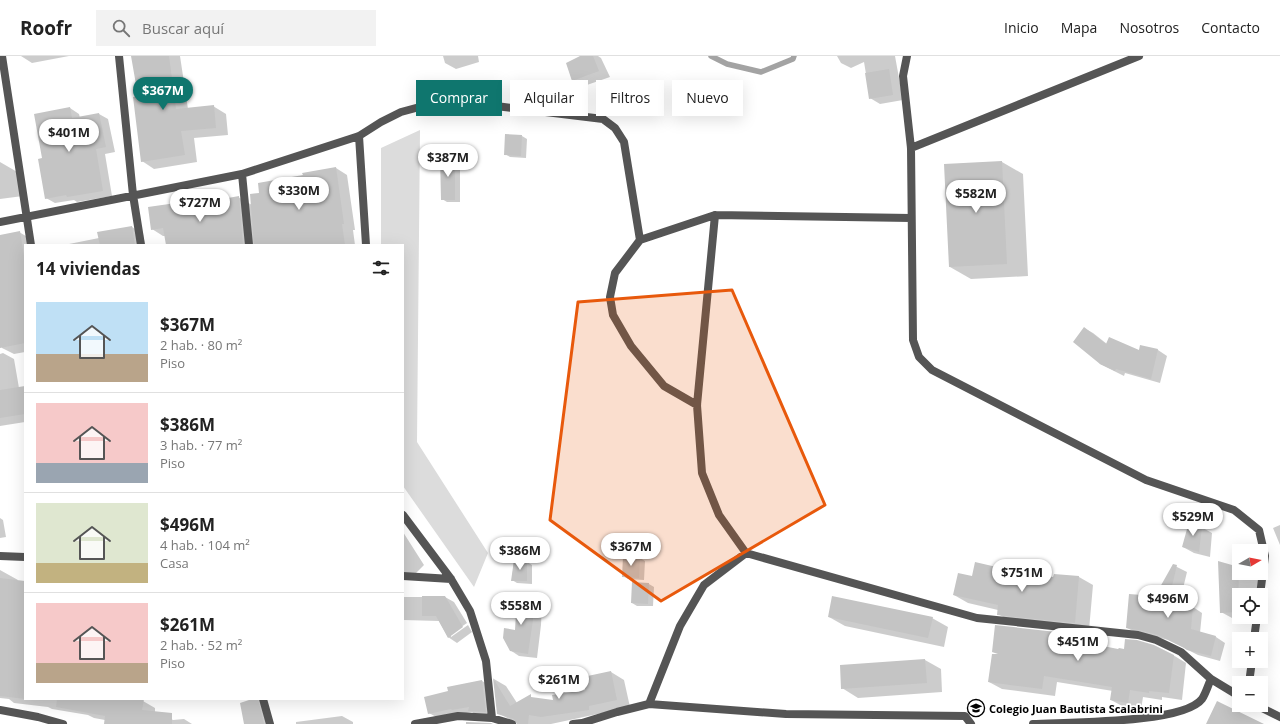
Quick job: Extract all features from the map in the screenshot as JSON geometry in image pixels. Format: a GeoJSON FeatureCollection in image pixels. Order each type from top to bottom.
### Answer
{"type":"FeatureCollection","features":[{"type":"Feature","properties":{"kind":"street"},"geometry":{"type":"LineString","coordinates":[[2,56],[31,244]]}},
{"type":"Feature","properties":{"kind":"street"},"geometry":{"type":"LineString","coordinates":[[119,56],[141,244]]}},
{"type":"Feature","properties":{"kind":"street"},"geometry":{"type":"LineString","coordinates":[[906,56],[902,76],[911,148],[913,340],[919,357],[932,370],[1146,480],[1234,510],[1259,530],[1265,556],[1261,588]]}},
{"type":"Feature","properties":{"kind":"street"},"geometry":{"type":"LineString","coordinates":[[911,148],[1139,56]]}},
{"type":"Feature","properties":{"kind":"street"},"geometry":{"type":"LineString","coordinates":[[0,222],[242,174],[359,136],[381,122],[401,112],[444,102],[496,106],[603,119],[615,128],[624,142],[640,240]]}},
{"type":"Feature","properties":{"kind":"street"},"geometry":{"type":"LineString","coordinates":[[359,136],[366,244]]}},
{"type":"Feature","properties":{"kind":"street"},"geometry":{"type":"LineString","coordinates":[[242,174],[249,244]]}},
{"type":"Feature","properties":{"kind":"street"},"geometry":{"type":"LineString","coordinates":[[697,405],[664,386],[631,346],[612,315],[610,297],[615,273],[640,240],[715,215],[911,218]]}},
{"type":"Feature","properties":{"kind":"street"},"geometry":{"type":"LineString","coordinates":[[715,215],[697,405],[702,473],[719,515],[746,553],[977,618],[1138,635],[1156,640],[1181,652],[1211,679],[1232,692]]}},
{"type":"Feature","properties":{"kind":"street"},"geometry":{"type":"LineString","coordinates":[[404,516],[451,579],[470,611],[486,661],[492,718]]}},
{"type":"Feature","properties":{"kind":"street"},"geometry":{"type":"LineString","coordinates":[[649,704],[680,626],[704,585],[746,553]]}},
{"type":"Feature","properties":{"kind":"street"},"geometry":{"type":"LineString","coordinates":[[0,556],[24,557]]}},
{"type":"Feature","properties":{"kind":"street"},"geometry":{"type":"LineString","coordinates":[[404,576],[451,579]]}},
{"type":"Feature","properties":{"kind":"street"},"geometry":{"type":"LineString","coordinates":[[1033,724],[1145,719],[1184,710],[1202,700],[1211,679]]}},
{"type":"Feature","properties":{"kind":"street"},"geometry":{"type":"LineString","coordinates":[[263,700],[270,724]]}},
{"type":"Feature","properties":{"kind":"street"},"geometry":{"type":"LineString","coordinates":[[573,724],[582,723],[649,704],[786,714],[965,716],[971,724]]}},
{"type":"Feature","properties":{"kind":"street"},"geometry":{"type":"LineString","coordinates":[[0,710],[38,717],[63,724]]}},
{"type":"Feature","properties":{"kind":"street"},"geometry":{"type":"LineString","coordinates":[[1268,711],[1280,717]]}},
{"type":"Feature","properties":{"kind":"street"},"geometry":{"type":"LineString","coordinates":[[415,724],[458,716],[492,718],[512,724]]}},
{"type":"Feature","properties":{"kind":"highlighted area"},"geometry":{"type":"Polygon","coordinates":[[[732,290],[825,505],[661,601],[550,520],[578,302],[732,290]]]}},
{"type":"Feature","properties":{"kind":"shaded area"},"geometry":{"type":"Polygon","coordinates":[[[420,130],[417,442],[488,553],[474,587],[404,487],[404,244],[381,244],[381,148],[420,130]]]}},
{"type":"Feature","properties":{"kind":"building"},"geometry":{"type":"Polygon","coordinates":[[[131,56],[169,56],[176,109],[214,105],[216,128],[181,131],[185,155],[141,162],[133,97],[138,96],[131,56]]]}},
{"type":"Feature","properties":{"kind":"building"},"geometry":{"type":"Polygon","coordinates":[[[580,56],[593,56],[599,71],[572,80],[566,63],[580,56]]]}},
{"type":"Feature","properties":{"kind":"building"},"geometry":{"type":"Polygon","coordinates":[[[889,69],[893,95],[869,99],[865,73],[889,69]]]}},
{"type":"Feature","properties":{"kind":"building"},"geometry":{"type":"Polygon","coordinates":[[[70,107],[72,118],[99,113],[106,147],[96,149],[103,191],[45,199],[38,159],[42,158],[34,114],[70,107]]]}},
{"type":"Feature","properties":{"kind":"building"},"geometry":{"type":"Polygon","coordinates":[[[505,134],[522,135],[521,156],[504,155],[505,134]]]}},
{"type":"Feature","properties":{"kind":"building"},"geometry":{"type":"Polygon","coordinates":[[[440,156],[455,156],[455,200],[441,200],[440,156]]]}},
{"type":"Feature","properties":{"kind":"building"},"geometry":{"type":"Polygon","coordinates":[[[1002,161],[1007,264],[949,267],[944,164],[1002,161]]]}},
{"type":"Feature","properties":{"kind":"building"},"geometry":{"type":"Polygon","coordinates":[[[336,167],[344,224],[342,224],[345,244],[254,244],[250,194],[259,193],[258,183],[303,175],[302,173],[336,167]]]}},
{"type":"Feature","properties":{"kind":"building"},"geometry":{"type":"Polygon","coordinates":[[[239,196],[243,244],[166,244],[163,228],[151,230],[148,207],[183,202],[184,206],[239,196]]]}},
{"type":"Feature","properties":{"kind":"building"},"geometry":{"type":"Polygon","coordinates":[[[132,226],[135,244],[100,244],[97,232],[132,226]]]}},
{"type":"Feature","properties":{"kind":"building"},"geometry":{"type":"Polygon","coordinates":[[[20,231],[24,256],[24,343],[0,348],[0,235],[20,231]]]}},
{"type":"Feature","properties":{"kind":"building"},"geometry":{"type":"Polygon","coordinates":[[[1084,327],[1106,344],[1109,337],[1139,350],[1140,345],[1158,349],[1151,379],[1116,369],[1115,371],[1100,364],[1073,342],[1084,327]]]}},
{"type":"Feature","properties":{"kind":"building"},"geometry":{"type":"Polygon","coordinates":[[[24,386],[24,414],[0,418],[0,390],[24,386]]]}},
{"type":"Feature","properties":{"kind":"building"},"geometry":{"type":"Polygon","coordinates":[[[1189,522],[1202,526],[1199,552],[1182,547],[1189,522]]]}},
{"type":"Feature","properties":{"kind":"building"},"geometry":{"type":"Polygon","coordinates":[[[623,556],[640,557],[639,578],[622,577],[623,556]]]}},
{"type":"Feature","properties":{"kind":"building"},"geometry":{"type":"Polygon","coordinates":[[[514,560],[527,561],[527,581],[511,581],[514,560]]]}},
{"type":"Feature","properties":{"kind":"building"},"geometry":{"type":"Polygon","coordinates":[[[1218,561],[1232,565],[1232,580],[1239,580],[1239,588],[1232,588],[1232,612],[1220,613],[1218,561]]]}},
{"type":"Feature","properties":{"kind":"building"},"geometry":{"type":"Polygon","coordinates":[[[975,562],[1027,574],[1053,577],[1054,574],[1079,576],[1075,623],[997,615],[998,605],[953,595],[958,573],[972,576],[975,562]]]}},
{"type":"Feature","properties":{"kind":"building"},"geometry":{"type":"Polygon","coordinates":[[[1173,564],[1177,565],[1169,599],[1171,599],[1170,604],[1193,606],[1191,629],[1216,636],[1211,656],[1187,650],[1158,635],[1126,628],[1129,594],[1155,596],[1173,564]]]}},
{"type":"Feature","properties":{"kind":"building"},"geometry":{"type":"Polygon","coordinates":[[[0,578],[24,581],[24,699],[0,696],[0,578]]]}},
{"type":"Feature","properties":{"kind":"building"},"geometry":{"type":"Polygon","coordinates":[[[632,582],[649,583],[648,604],[631,603],[632,582]]]}},
{"type":"Feature","properties":{"kind":"building"},"geometry":{"type":"Polygon","coordinates":[[[422,596],[445,596],[463,627],[448,638],[436,616],[422,616],[422,596]]]}},
{"type":"Feature","properties":{"kind":"building"},"geometry":{"type":"Polygon","coordinates":[[[517,596],[534,597],[533,620],[528,654],[510,651],[503,638],[504,628],[515,630],[517,596]]]}},
{"type":"Feature","properties":{"kind":"building"},"geometry":{"type":"Polygon","coordinates":[[[832,596],[933,617],[928,638],[828,617],[832,596]]]}},
{"type":"Feature","properties":{"kind":"building"},"geometry":{"type":"Polygon","coordinates":[[[995,625],[1074,634],[1073,640],[1118,649],[1124,649],[1125,639],[1137,640],[1154,645],[1174,655],[1169,693],[1149,691],[1149,693],[1130,690],[1128,703],[1110,700],[1112,687],[1044,676],[1042,689],[988,682],[992,654],[998,654],[992,652],[995,625]]]}},
{"type":"Feature","properties":{"kind":"building"},"geometry":{"type":"Polygon","coordinates":[[[925,659],[927,683],[841,689],[840,665],[925,659]]]}},
{"type":"Feature","properties":{"kind":"building"},"geometry":{"type":"Polygon","coordinates":[[[611,671],[617,700],[589,706],[589,710],[541,717],[529,715],[528,724],[517,724],[514,719],[497,714],[493,678],[510,706],[531,694],[531,697],[553,700],[552,695],[585,690],[583,677],[611,671]]]}},
{"type":"Feature","properties":{"kind":"building"},"geometry":{"type":"Polygon","coordinates":[[[482,680],[486,712],[468,711],[469,707],[428,714],[424,697],[448,691],[447,687],[482,680]]]}},
{"type":"Feature","properties":{"kind":"building"},"geometry":{"type":"Polygon","coordinates":[[[57,700],[144,700],[142,710],[172,713],[172,724],[104,724],[105,716],[56,707],[57,700]]]}},
{"type":"Feature","properties":{"kind":"building"},"geometry":{"type":"Polygon","coordinates":[[[249,700],[258,700],[264,724],[244,724],[240,703],[249,700]]]}},
{"type":"Feature","properties":{"kind":"building"},"geometry":{"type":"Polygon","coordinates":[[[1217,701],[1232,708],[1232,712],[1239,712],[1264,724],[1206,724],[1217,701]]]}},
{"type":"Feature","properties":{"kind":"building"},"geometry":{"type":"Polygon","coordinates":[[[466,722],[491,723],[493,724],[466,724],[466,722]]]}},
{"type":"Feature","properties":{"kind":"waterway"},"geometry":{"type":"LineString","coordinates":[[711,56],[727,64],[761,72],[793,59],[794,56]]}},
{"type":"Feature","properties":{"kind":"place","name":"Colegio Juan Bautista Scalabrini"},"geometry":{"type":"Point","coordinates":[976,708]}}]}
